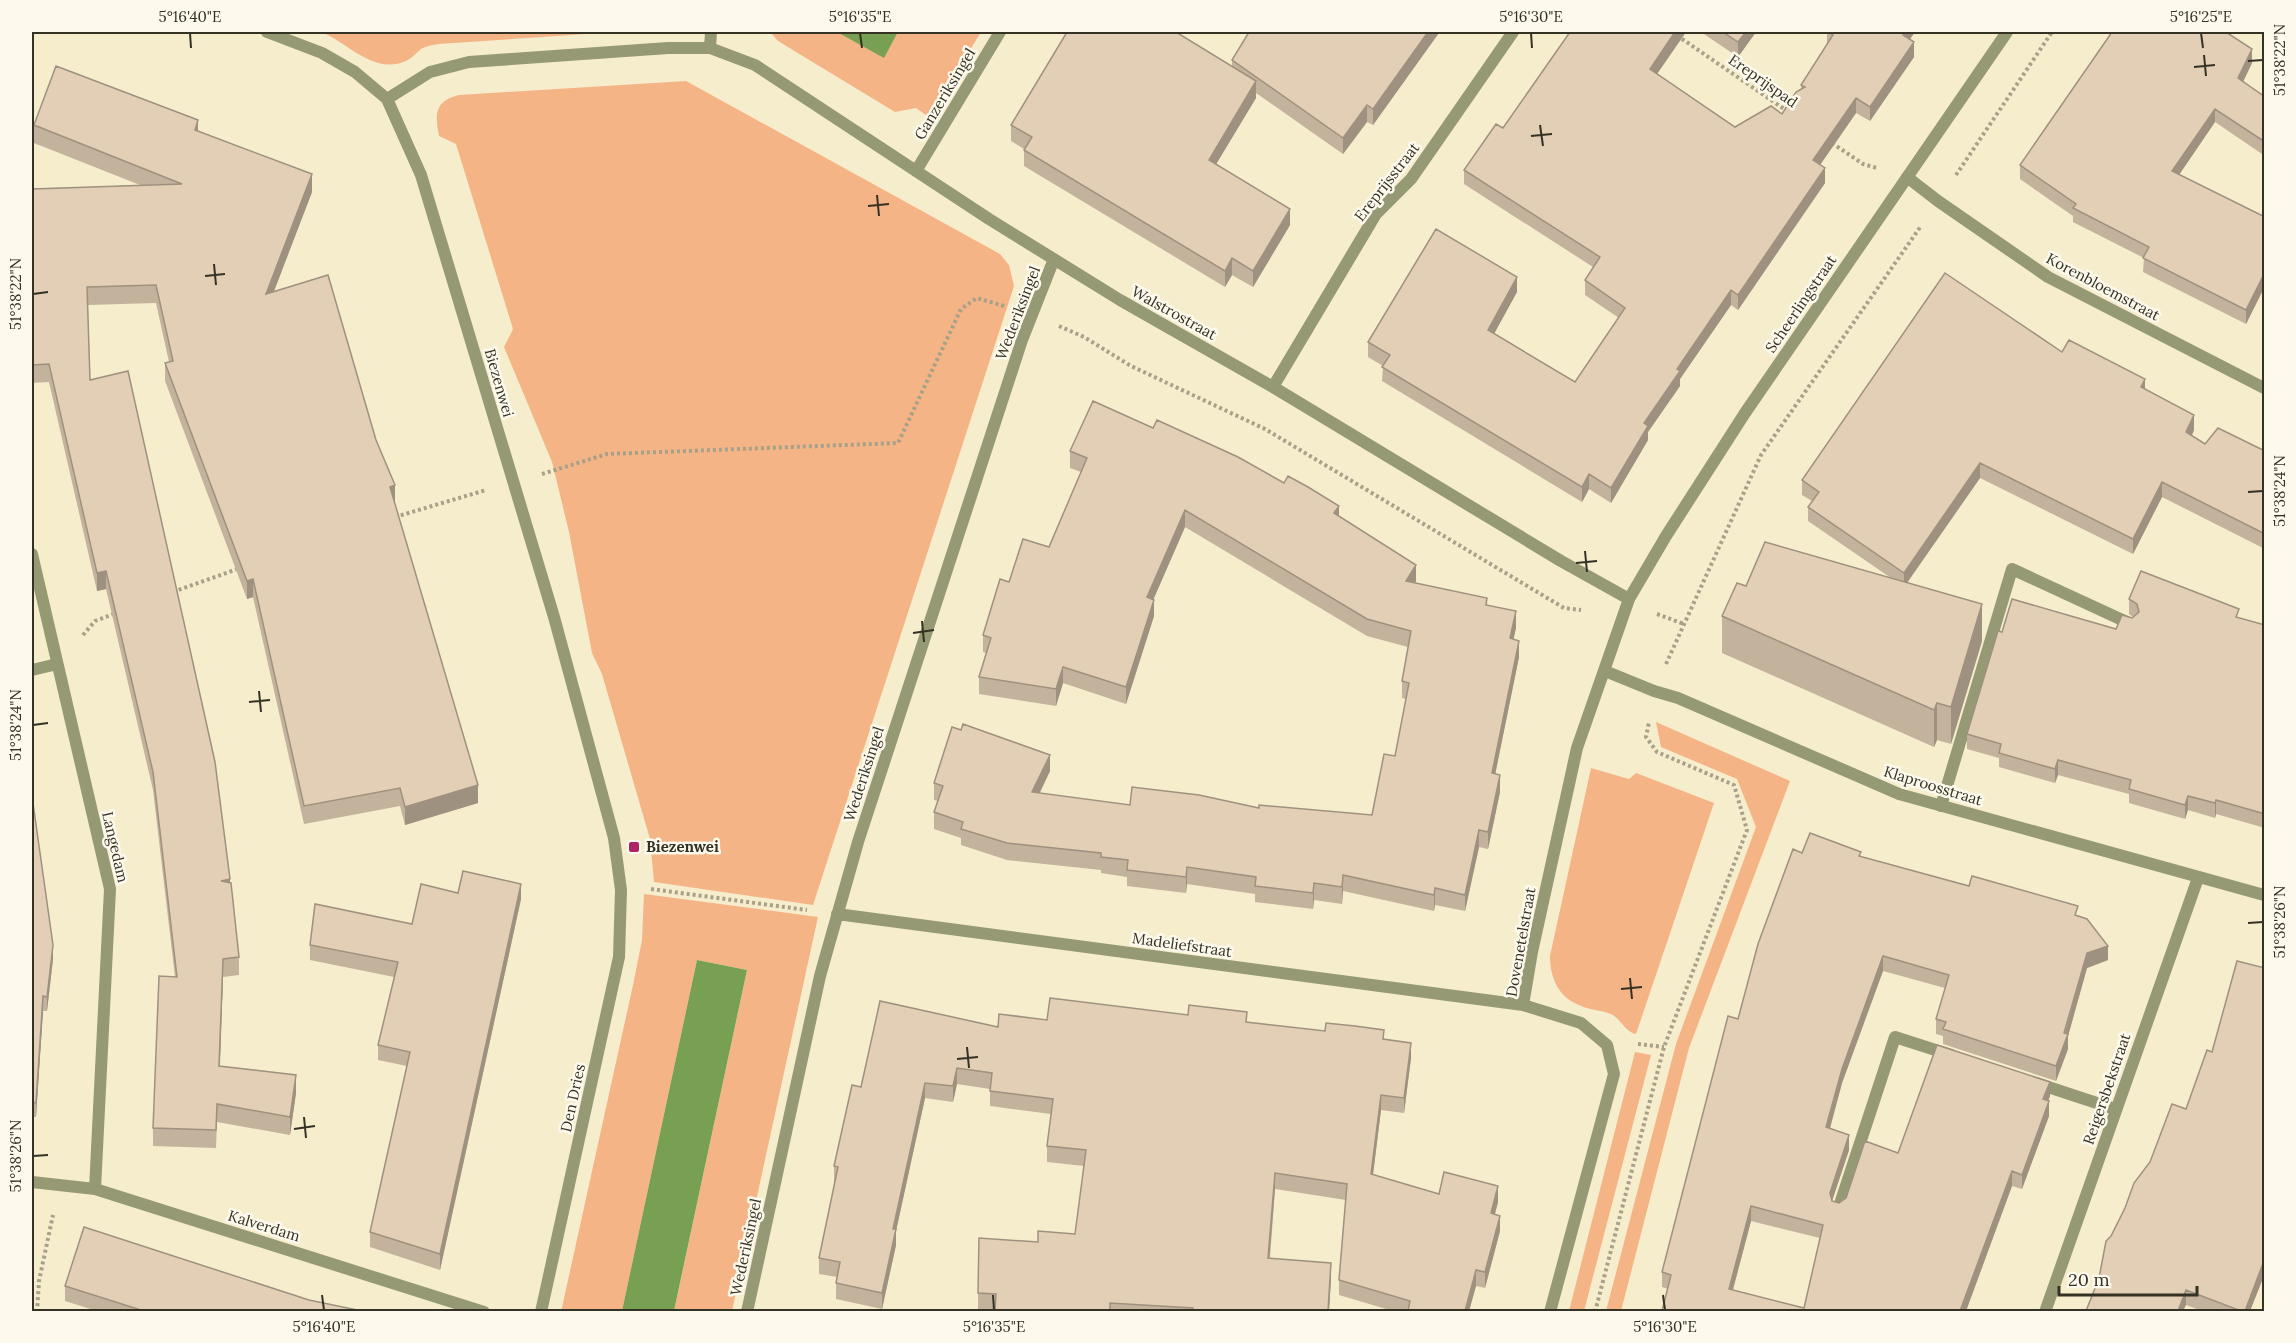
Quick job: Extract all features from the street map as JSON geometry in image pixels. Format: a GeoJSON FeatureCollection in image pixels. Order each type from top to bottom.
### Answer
{"type":"FeatureCollection","features":[{"type":"Feature","properties":{"kind":"street"},"geometry":{"type":"LineString","coordinates":[[267,32],[322,53],[355,72],[387,99],[430,72],[469,62],[668,48],[710,48],[711,32]]}},
{"type":"Feature","properties":{"kind":"street","name":"Ganzeriksingel"},"geometry":{"type":"LineString","coordinates":[[916,171],[1000,32]]}},
{"type":"Feature","properties":{"kind":"street","name":"Ereprijsstraat"},"geometry":{"type":"LineString","coordinates":[[1273,387],[1377,214],[1411,179],[1513,32]]}},
{"type":"Feature","properties":{"kind":"street","name":"Scheerlingstraat"},"geometry":{"type":"LineString","coordinates":[[1629,599],[1744,413],[2007,32]]}},
{"type":"Feature","properties":{"kind":"street","name":"Walstrostraat"},"geometry":{"type":"LineString","coordinates":[[710,48],[755,65],[916,171],[1120,300],[1273,387],[1561,561],[1629,599]]}},
{"type":"Feature","properties":{"kind":"street","name":"Biezenwei"},"geometry":{"type":"LineString","coordinates":[[387,99],[421,175],[554,618],[614,838],[621,890]]}},
{"type":"Feature","properties":{"kind":"street","name":"Korenbloemstraat"},"geometry":{"type":"LineString","coordinates":[[1907,177],[2048,277],[2265,388]]}},
{"type":"Feature","properties":{"kind":"street","name":"Wederiksingel"},"geometry":{"type":"LineString","coordinates":[[747,1311],[820,976],[858,842],[1032,314],[1054,259]]}},
{"type":"Feature","properties":{"kind":"street","name":"Langedam"},"geometry":{"type":"LineString","coordinates":[[32,554],[110,889],[95,1190]]}},
{"type":"Feature","properties":{"kind":"street"},"geometry":{"type":"LineString","coordinates":[[1941,806],[2012,569],[2131,624]]}},
{"type":"Feature","properties":{"kind":"street","name":"Dovenetelstraat"},"geometry":{"type":"LineString","coordinates":[[1550,1311],[1614,1074],[1607,1045],[1581,1023],[1523,1005],[1532,952],[1577,748],[1629,599]]}},
{"type":"Feature","properties":{"kind":"street"},"geometry":{"type":"LineString","coordinates":[[32,670],[57,664]]}},
{"type":"Feature","properties":{"kind":"street","name":"Klaproosstraat"},"geometry":{"type":"LineString","coordinates":[[1605,671],[1653,691],[1678,698],[1899,794],[2265,896]]}},
{"type":"Feature","properties":{"kind":"street","name":"Reigersbekstraat"},"geometry":{"type":"LineString","coordinates":[[2045,1311],[2198,878]]}},
{"type":"Feature","properties":{"kind":"street","name":"Den Dries"},"geometry":{"type":"LineString","coordinates":[[541,1311],[619,957],[621,890]]}},
{"type":"Feature","properties":{"kind":"street","name":"Madeliefstraat"},"geometry":{"type":"LineString","coordinates":[[837,914],[1523,1005]]}},
{"type":"Feature","properties":{"kind":"street"},"geometry":{"type":"LineString","coordinates":[[1838,1210],[1894,1037],[1961,1059]]}},
{"type":"Feature","properties":{"kind":"street"},"geometry":{"type":"LineString","coordinates":[[2027,1080],[2115,1109]]}},
{"type":"Feature","properties":{"kind":"street","name":"Kalverdam"},"geometry":{"type":"LineString","coordinates":[[32,1182],[95,1190],[484,1311]]}},
{"type":"Feature","properties":{"kind":"path","name":"Ereprijspad"},"geometry":{"type":"LineString","coordinates":[[1672,32],[1796,118]]}},
{"type":"Feature","properties":{"kind":"path"},"geometry":{"type":"LineString","coordinates":[[1595,1311],[1664,1047],[1747,830],[1734,785],[1657,752],[1646,737],[1653,691],[1761,455],[1938,201],[2052,32]]}},
{"type":"Feature","properties":{"kind":"path"},"geometry":{"type":"LineString","coordinates":[[1824,138],[1863,164],[1907,177]]}},
{"type":"Feature","properties":{"kind":"path"},"geometry":{"type":"LineString","coordinates":[[388,519],[607,454],[898,443],[961,309],[977,298],[1032,314],[1084,337],[1131,366],[1265,429],[1564,608],[1623,615],[1653,612],[1684,624]]}},
{"type":"Feature","properties":{"kind":"path"},"geometry":{"type":"LineString","coordinates":[[170,593],[245,566]]}},
{"type":"Feature","properties":{"kind":"path"},"geometry":{"type":"LineString","coordinates":[[57,664],[95,621],[127,609]]}},
{"type":"Feature","properties":{"kind":"path"},"geometry":{"type":"LineString","coordinates":[[621,890],[656,888],[837,914]]}},
{"type":"Feature","properties":{"kind":"path"},"geometry":{"type":"LineString","coordinates":[[37,1311],[39,1281],[56,1202],[57,1184]]}},
{"type":"Feature","properties":{"kind":"shaded area"},"geometry":{"type":"Polygon","coordinates":[[[321,32],[616,32],[439,44],[423,48],[406,61],[383,64],[362,56],[321,32]]]}},
{"type":"Feature","properties":{"kind":"shaded area"},"geometry":{"type":"Polygon","coordinates":[[[770,32],[837,32],[884,57],[898,32],[981,32],[936,106],[926,115],[916,108],[895,112],[778,41],[770,32]]]}},
{"type":"Feature","properties":{"kind":"shaded area"},"geometry":{"type":"Polygon","coordinates":[[[837,32],[898,32],[884,58],[837,32]]]}},
{"type":"Feature","properties":{"kind":"shaded area"},"geometry":{"type":"Polygon","coordinates":[[[686,81],[1000,254],[1009,265],[1014,286],[813,905],[654,882],[650,839],[602,674],[592,653],[569,532],[552,462],[504,347],[513,329],[456,144],[439,136],[438,110],[445,101],[459,95],[686,81]]]}},
{"type":"Feature","properties":{"kind":"shaded area"},"geometry":{"type":"Polygon","coordinates":[[[1656,722],[1790,781],[1689,1048],[1621,1311],[1606,1311],[1676,1044],[1756,827],[1737,779],[1661,747],[1656,722]]]}},
{"type":"Feature","properties":{"kind":"shaded area"},"geometry":{"type":"Polygon","coordinates":[[[1591,768],[1629,779],[1636,773],[1714,803],[1636,1034],[1629,1031],[1611,1014],[1587,1008],[1566,997],[1557,985],[1552,971],[1550,956],[1591,768]]]}},
{"type":"Feature","properties":{"kind":"shaded area"},"geometry":{"type":"Polygon","coordinates":[[[644,894],[818,917],[732,1311],[674,1311],[747,970],[697,960],[622,1311],[561,1312],[642,940],[644,894]]]}},
{"type":"Feature","properties":{"kind":"shaded area"},"geometry":{"type":"Polygon","coordinates":[[[697,960],[747,970],[674,1311],[622,1311],[697,960]]]}},
{"type":"Feature","properties":{"kind":"shaded area"},"geometry":{"type":"Polygon","coordinates":[[[1635,1052],[1651,1055],[1584,1311],[1569,1311],[1635,1052]]]}},
{"type":"Feature","properties":{"kind":"building"},"geometry":{"type":"Polygon","coordinates":[[[1067,32],[1176,32],[1256,81],[1209,160],[1290,209],[1253,271],[1232,258],[1225,271],[1024,150],[1032,137],[1011,125],[1067,32]]]}},
{"type":"Feature","properties":{"kind":"building"},"geometry":{"type":"Polygon","coordinates":[[[1249,32],[1428,32],[1373,109],[1367,105],[1343,138],[1232,60],[1249,32]]]}},
{"type":"Feature","properties":{"kind":"building"},"geometry":{"type":"Polygon","coordinates":[[[1570,32],[1675,32],[1650,69],[1735,127],[1771,106],[1782,114],[1796,92],[1805,87],[1801,85],[1833,35],[1829,32],[1905,32],[1903,35],[1914,42],[1870,107],[1856,98],[1813,160],[1825,168],[1738,295],[1731,290],[1677,369],[1680,371],[1644,423],[1648,426],[1611,488],[1589,474],[1582,487],[1382,367],[1390,355],[1368,342],[1436,229],[1517,277],[1488,330],[1575,382],[1625,308],[1585,280],[1600,257],[1464,170],[1496,124],[1503,128],[1570,32]]]}},
{"type":"Feature","properties":{"kind":"building"},"geometry":{"type":"Polygon","coordinates":[[[1723,32],[1746,32],[1738,42],[1723,32]]]}},
{"type":"Feature","properties":{"kind":"building"},"geometry":{"type":"Polygon","coordinates":[[[2112,32],[2226,32],[2252,49],[2238,78],[2265,97],[2265,142],[2215,109],[2172,171],[2265,217],[2265,272],[2246,310],[2143,258],[2149,247],[2073,208],[2076,204],[2020,165],[2112,32]]]}},
{"type":"Feature","properties":{"kind":"building"},"geometry":{"type":"Polygon","coordinates":[[[56,66],[198,120],[195,130],[312,174],[266,294],[328,275],[376,440],[395,485],[390,487],[478,785],[405,807],[400,788],[304,806],[253,579],[247,581],[165,363],[173,361],[156,285],[87,287],[90,380],[128,371],[215,762],[230,879],[221,881],[231,883],[239,957],[223,959],[219,1066],[296,1075],[290,1117],[217,1104],[216,1130],[153,1128],[159,976],[177,977],[153,772],[106,571],[97,573],[49,364],[32,365],[32,189],[182,184],[34,125],[56,66]]]}},
{"type":"Feature","properties":{"kind":"building"},"geometry":{"type":"Polygon","coordinates":[[[1945,273],[2062,352],[2069,340],[2145,379],[2141,387],[2194,415],[2186,432],[2205,444],[2218,428],[2265,451],[2265,534],[2162,482],[2133,539],[1980,463],[1904,573],[1808,507],[1819,492],[1802,480],[1945,273]]]}},
{"type":"Feature","properties":{"kind":"building"},"geometry":{"type":"Polygon","coordinates":[[[1093,401],[1153,428],[1157,420],[1238,457],[1284,483],[1288,476],[1308,487],[1339,506],[1334,513],[1416,565],[1406,581],[1487,598],[1486,605],[1516,611],[1510,638],[1519,641],[1492,773],[1500,775],[1488,832],[1479,830],[1465,895],[1435,888],[1434,895],[1343,875],[1342,887],[1314,883],[1313,893],[1255,886],[1256,877],[1187,867],[1186,877],[1127,870],[1128,860],[1101,857],[1101,853],[1007,843],[961,829],[963,822],[934,812],[943,786],[934,783],[952,727],[961,730],[963,724],[1050,755],[1032,792],[1130,805],[1132,787],[1199,795],[1259,808],[1259,805],[1372,815],[1384,754],[1395,756],[1409,683],[1402,681],[1411,631],[1367,619],[1185,510],[1147,597],[1154,600],[1126,687],[1063,667],[1056,689],[979,677],[991,638],[983,635],[1000,579],[1009,582],[1023,539],[1049,547],[1087,458],[1070,451],[1093,401]]]}},
{"type":"Feature","properties":{"kind":"building"},"geometry":{"type":"Polygon","coordinates":[[[1765,542],[1982,604],[1951,707],[1937,703],[1934,710],[1722,616],[1737,583],[1746,586],[1765,542]]]}},
{"type":"Feature","properties":{"kind":"building"},"geometry":{"type":"Polygon","coordinates":[[[2141,571],[2239,609],[2236,617],[2265,625],[2265,814],[2216,800],[2215,803],[2188,796],[2185,805],[2129,789],[2131,780],[2058,760],[2055,769],[1999,753],[2001,744],[1967,734],[1998,631],[2002,632],[2012,599],[2116,629],[2122,615],[2132,618],[2139,612],[2137,604],[2129,599],[2141,571]]]}},
{"type":"Feature","properties":{"kind":"building"},"geometry":{"type":"Polygon","coordinates":[[[32,796],[53,945],[47,997],[43,996],[36,1103],[32,1102],[32,796]]]}},
{"type":"Feature","properties":{"kind":"building"},"geometry":{"type":"Polygon","coordinates":[[[1810,833],[1861,852],[1859,856],[1969,886],[1972,876],[2078,906],[2075,915],[2087,919],[2108,946],[2087,953],[2064,1033],[2068,1034],[2056,1066],[1943,1029],[1946,1022],[1936,1019],[1949,975],[1883,956],[1842,1069],[1826,1127],[1849,1135],[1830,1193],[1832,1201],[1839,1203],[1846,1198],[1865,1141],[1898,1153],[1937,1045],[2050,1082],[2043,1099],[2049,1101],[2022,1175],[2012,1171],[1960,1311],[1662,1311],[1671,1275],[1662,1272],[1728,1016],[1738,1019],[1758,944],[1793,849],[1802,853],[1810,833]],[[1751,1206],[1729,1289],[1804,1308],[1823,1225],[1751,1206]]]}},
{"type":"Feature","properties":{"kind":"building"},"geometry":{"type":"Polygon","coordinates":[[[463,871],[521,884],[440,1254],[370,1232],[410,1052],[378,1045],[398,962],[310,945],[315,904],[412,924],[421,884],[458,893],[463,871]]]}},
{"type":"Feature","properties":{"kind":"building"},"geometry":{"type":"Polygon","coordinates":[[[2237,961],[2265,968],[2265,1258],[2245,1311],[2186,1290],[2178,1311],[2086,1311],[2099,1278],[2106,1241],[2111,1236],[2125,1208],[2134,1183],[2150,1162],[2172,1104],[2186,1109],[2207,1050],[2212,1052],[2237,961]]]}},
{"type":"Feature","properties":{"kind":"building"},"geometry":{"type":"Polygon","coordinates":[[[1050,998],[1188,1015],[1189,1005],[1247,1012],[1246,1022],[1325,1031],[1326,1023],[1355,1026],[1384,1030],[1383,1039],[1411,1043],[1404,1098],[1381,1095],[1371,1174],[1439,1194],[1444,1172],[1498,1186],[1491,1213],[1500,1216],[1485,1272],[1476,1270],[1465,1311],[1408,1311],[1410,1301],[1339,1280],[1347,1184],[1275,1173],[1268,1258],[1331,1263],[1328,1311],[1192,1311],[1193,1308],[1110,1303],[1110,1311],[995,1311],[996,1294],[978,1293],[979,1238],[1038,1242],[1038,1231],[1075,1234],[1086,1150],[1047,1146],[1053,1099],[990,1091],[992,1073],[957,1068],[953,1086],[925,1083],[893,1229],[896,1229],[882,1293],[836,1283],[840,1262],[819,1258],[838,1167],[834,1166],[852,1085],[861,1087],[880,1001],[998,1027],[999,1014],[1047,1020],[1050,998]]]}},
{"type":"Feature","properties":{"kind":"building"},"geometry":{"type":"Polygon","coordinates":[[[84,1227],[309,1300],[362,1311],[144,1311],[65,1286],[84,1227]]]}},
{"type":"Feature","properties":{"kind":"place","name":"Biezenwei"},"geometry":{"type":"Point","coordinates":[634,847]}}]}
